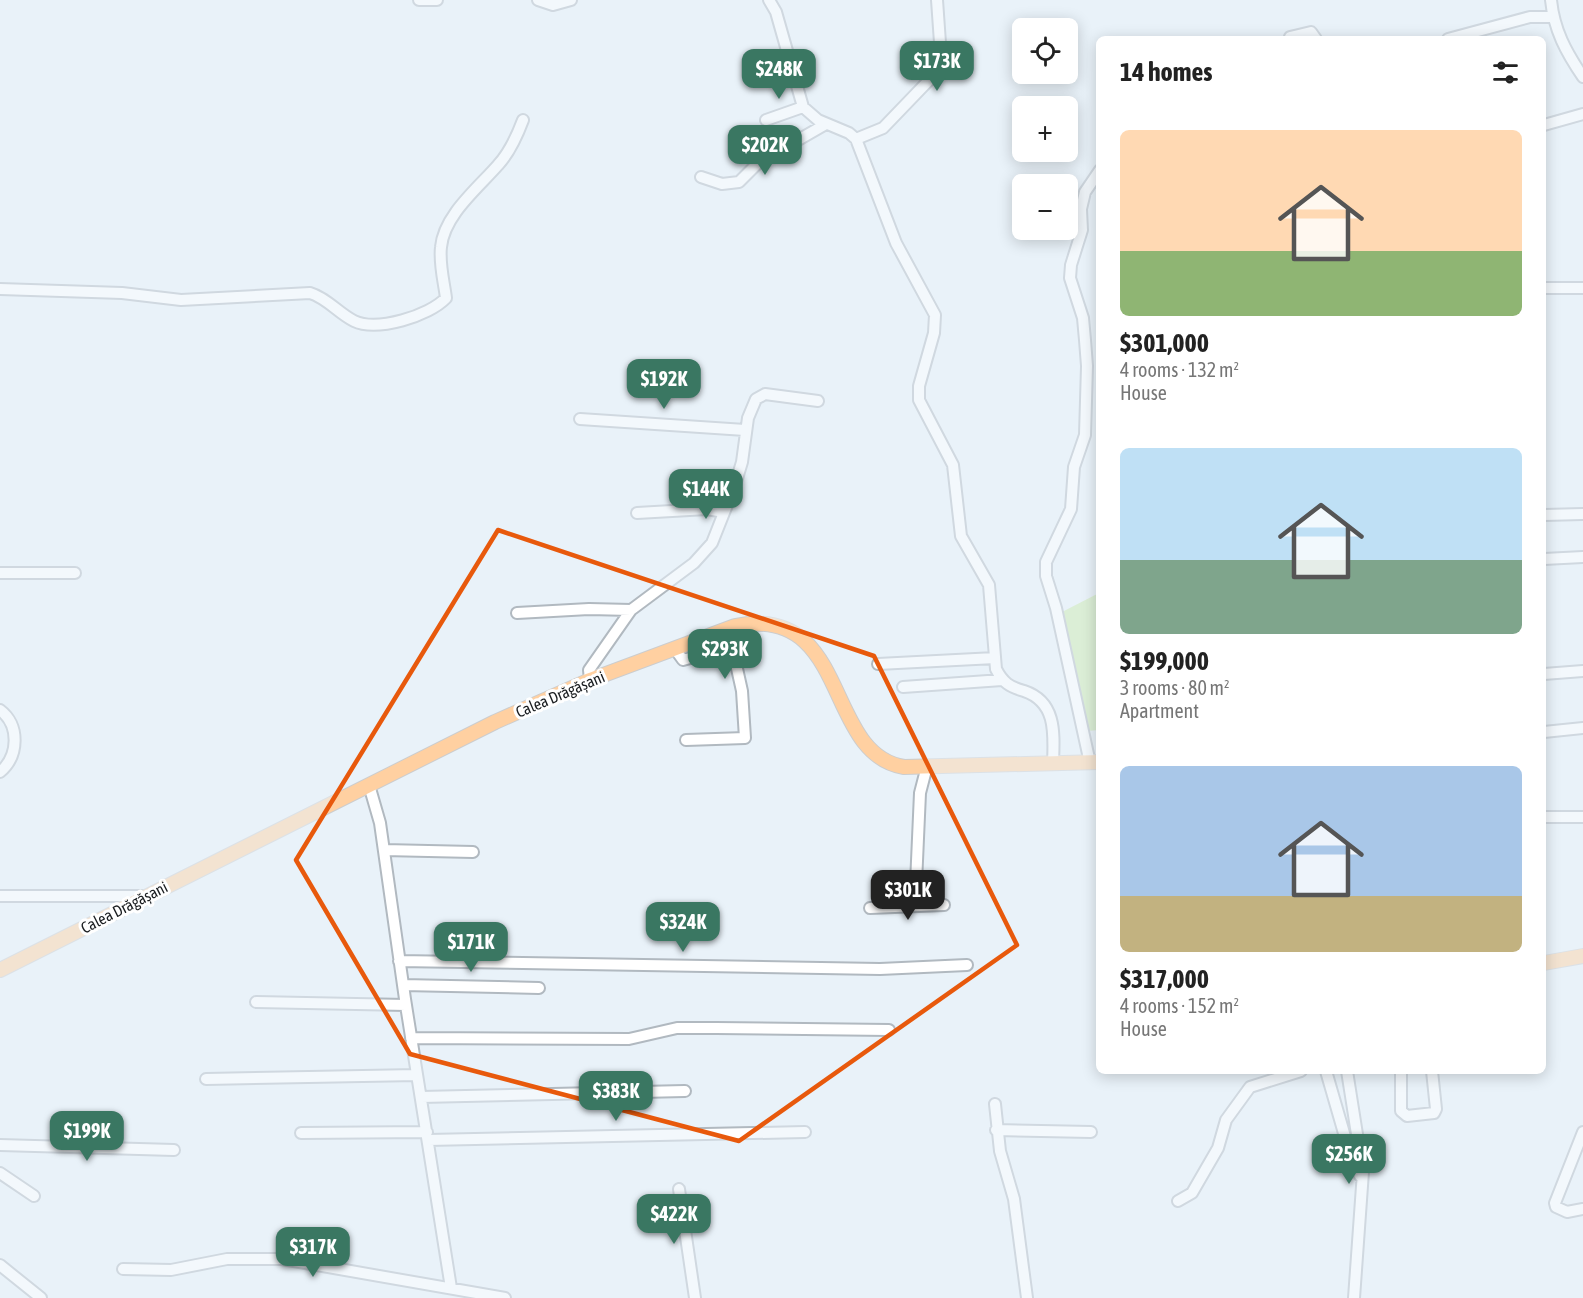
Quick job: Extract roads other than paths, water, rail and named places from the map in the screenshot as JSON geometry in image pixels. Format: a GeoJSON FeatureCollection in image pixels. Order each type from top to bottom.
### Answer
{"type":"FeatureCollection","features":[{"type":"Feature","properties":{"kind":"main road","name":"Calea Drăgășani"},"geometry":{"type":"LineString","coordinates":[[0,970],[495,722],[590,680],[735,626],[757,622],[778,624],[798,634],[815,652],[862,737],[875,755],[893,765],[1095,762]]}},
{"type":"Feature","properties":{"kind":"main road"},"geometry":{"type":"LineString","coordinates":[[1546,963],[1583,956]]}},
{"type":"Feature","properties":{"kind":"street"},"geometry":{"type":"LineString","coordinates":[[419,0],[437,0]]}},
{"type":"Feature","properties":{"kind":"street"},"geometry":{"type":"LineString","coordinates":[[538,0],[553,5],[571,0]]}},
{"type":"Feature","properties":{"kind":"street"},"geometry":{"type":"LineString","coordinates":[[769,0],[776,12],[802,106],[809,115],[856,139],[896,243],[935,315],[934,333],[919,386],[920,400],[957,474],[958,526],[967,548],[988,585],[995,658],[1002,680],[1009,686],[1036,696],[1050,712],[1053,763]]}},
{"type":"Feature","properties":{"kind":"street"},"geometry":{"type":"LineString","coordinates":[[856,139],[883,128],[933,76],[939,66],[941,57],[937,0]]}},
{"type":"Feature","properties":{"kind":"street"},"geometry":{"type":"LineString","coordinates":[[1551,0],[1552,17],[1561,42],[1583,77]]}},
{"type":"Feature","properties":{"kind":"street"},"geometry":{"type":"LineString","coordinates":[[1459,36],[1530,17],[1552,17]]}},
{"type":"Feature","properties":{"kind":"street"},"geometry":{"type":"LineString","coordinates":[[1294,36],[1311,32],[1314,36]]}},
{"type":"Feature","properties":{"kind":"street"},"geometry":{"type":"LineString","coordinates":[[766,120],[802,106]]}},
{"type":"Feature","properties":{"kind":"street"},"geometry":{"type":"LineString","coordinates":[[1546,124],[1583,114]]}},
{"type":"Feature","properties":{"kind":"street"},"geometry":{"type":"LineString","coordinates":[[0,288],[116,292],[181,300],[310,293],[322,298],[357,322],[380,324],[423,314],[438,306],[446,298],[440,259],[445,231],[457,212],[500,163],[515,140],[523,120]]}},
{"type":"Feature","properties":{"kind":"street"},"geometry":{"type":"LineString","coordinates":[[701,177],[722,184],[739,182],[758,163],[826,124]]}},
{"type":"Feature","properties":{"kind":"street"},"geometry":{"type":"LineString","coordinates":[[1095,762],[1046,576],[1046,562],[1071,509],[1074,467],[1085,435],[1086,349],[1083,318],[1070,278],[1071,265],[1082,230],[1085,192],[1096,176]]}},
{"type":"Feature","properties":{"kind":"street"},"geometry":{"type":"LineString","coordinates":[[1546,288],[1583,288]]}},
{"type":"Feature","properties":{"kind":"street"},"geometry":{"type":"LineString","coordinates":[[590,680],[589,670],[592,664],[631,610],[662,589],[705,553],[716,534],[742,462],[745,430],[756,399],[765,394],[818,401]]}},
{"type":"Feature","properties":{"kind":"street"},"geometry":{"type":"LineString","coordinates":[[580,419],[745,430]]}},
{"type":"Feature","properties":{"kind":"street"},"geometry":{"type":"LineString","coordinates":[[637,513],[707,509],[723,512]]}},
{"type":"Feature","properties":{"kind":"street"},"geometry":{"type":"LineString","coordinates":[[1546,515],[1583,514]]}},
{"type":"Feature","properties":{"kind":"street"},"geometry":{"type":"LineString","coordinates":[[1546,559],[1583,557]]}},
{"type":"Feature","properties":{"kind":"street"},"geometry":{"type":"LineString","coordinates":[[0,573],[75,573]]}},
{"type":"Feature","properties":{"kind":"street"},"geometry":{"type":"LineString","coordinates":[[517,613],[589,609],[631,610]]}},
{"type":"Feature","properties":{"kind":"street"},"geometry":{"type":"LineString","coordinates":[[675,649],[683,660],[732,646],[742,691],[745,738],[686,740]]}},
{"type":"Feature","properties":{"kind":"street"},"geometry":{"type":"LineString","coordinates":[[878,664],[995,658]]}},
{"type":"Feature","properties":{"kind":"street"},"geometry":{"type":"LineString","coordinates":[[1546,674],[1583,671]]}},
{"type":"Feature","properties":{"kind":"street"},"geometry":{"type":"LineString","coordinates":[[903,687],[1002,680]]}},
{"type":"Feature","properties":{"kind":"street"},"geometry":{"type":"LineString","coordinates":[[0,710],[14,729],[15,744],[9,762],[0,772]]}},
{"type":"Feature","properties":{"kind":"street"},"geometry":{"type":"LineString","coordinates":[[1546,732],[1583,728]]}},
{"type":"Feature","properties":{"kind":"street"},"geometry":{"type":"LineString","coordinates":[[915,906],[920,793],[927,766]]}},
{"type":"Feature","properties":{"kind":"street"},"geometry":{"type":"LineString","coordinates":[[369,784],[380,823],[399,961],[451,1288]]}},
{"type":"Feature","properties":{"kind":"street"},"geometry":{"type":"LineString","coordinates":[[1546,817],[1583,817]]}},
{"type":"Feature","properties":{"kind":"street"},"geometry":{"type":"LineString","coordinates":[[384,850],[473,852]]}},
{"type":"Feature","properties":{"kind":"street"},"geometry":{"type":"LineString","coordinates":[[0,896],[146,896]]}},
{"type":"Feature","properties":{"kind":"street"},"geometry":{"type":"LineString","coordinates":[[870,909],[944,905]]}},
{"type":"Feature","properties":{"kind":"street"},"geometry":{"type":"LineString","coordinates":[[399,961],[880,969],[967,965]]}},
{"type":"Feature","properties":{"kind":"street"},"geometry":{"type":"LineString","coordinates":[[403,986],[539,988]]}},
{"type":"Feature","properties":{"kind":"street"},"geometry":{"type":"LineString","coordinates":[[256,1002],[406,1005]]}},
{"type":"Feature","properties":{"kind":"street"},"geometry":{"type":"LineString","coordinates":[[411,1038],[629,1040],[686,1028],[889,1030]]}},
{"type":"Feature","properties":{"kind":"street"},"geometry":{"type":"LineString","coordinates":[[1178,1201],[1192,1193],[1218,1148],[1226,1120],[1250,1087],[1291,1074]]}},
{"type":"Feature","properties":{"kind":"street"},"geometry":{"type":"LineString","coordinates":[[1327,1074],[1350,1154],[1363,1182]]}},
{"type":"Feature","properties":{"kind":"street"},"geometry":{"type":"LineString","coordinates":[[1348,1074],[1362,1157],[1363,1182],[1354,1298]]}},
{"type":"Feature","properties":{"kind":"street"},"geometry":{"type":"LineString","coordinates":[[1401,1074],[1401,1111],[1407,1116],[1434,1113],[1436,1109],[1432,1074]]}},
{"type":"Feature","properties":{"kind":"street"},"geometry":{"type":"LineString","coordinates":[[206,1079],[417,1075]]}},
{"type":"Feature","properties":{"kind":"street"},"geometry":{"type":"LineString","coordinates":[[421,1097],[685,1090]]}},
{"type":"Feature","properties":{"kind":"street"},"geometry":{"type":"LineString","coordinates":[[995,1104],[996,1130],[1014,1199],[1026,1298]]}},
{"type":"Feature","properties":{"kind":"street"},"geometry":{"type":"LineString","coordinates":[[996,1130],[1091,1132]]}},
{"type":"Feature","properties":{"kind":"street"},"geometry":{"type":"LineString","coordinates":[[301,1133],[427,1136],[805,1132]]}},
{"type":"Feature","properties":{"kind":"street"},"geometry":{"type":"LineString","coordinates":[[1583,1132],[1579,1154],[1556,1207],[1567,1212],[1583,1209]]}},
{"type":"Feature","properties":{"kind":"street"},"geometry":{"type":"LineString","coordinates":[[0,1145],[174,1150]]}},
{"type":"Feature","properties":{"kind":"street"},"geometry":{"type":"LineString","coordinates":[[0,1173],[34,1196]]}},
{"type":"Feature","properties":{"kind":"street"},"geometry":{"type":"LineString","coordinates":[[679,1189],[695,1298]]}},
{"type":"Feature","properties":{"kind":"street"},"geometry":{"type":"LineString","coordinates":[[123,1269],[171,1270],[227,1259],[282,1259],[505,1298]]}},
{"type":"Feature","properties":{"kind":"street"},"geometry":{"type":"LineString","coordinates":[[0,1265],[41,1298]]}}]}
